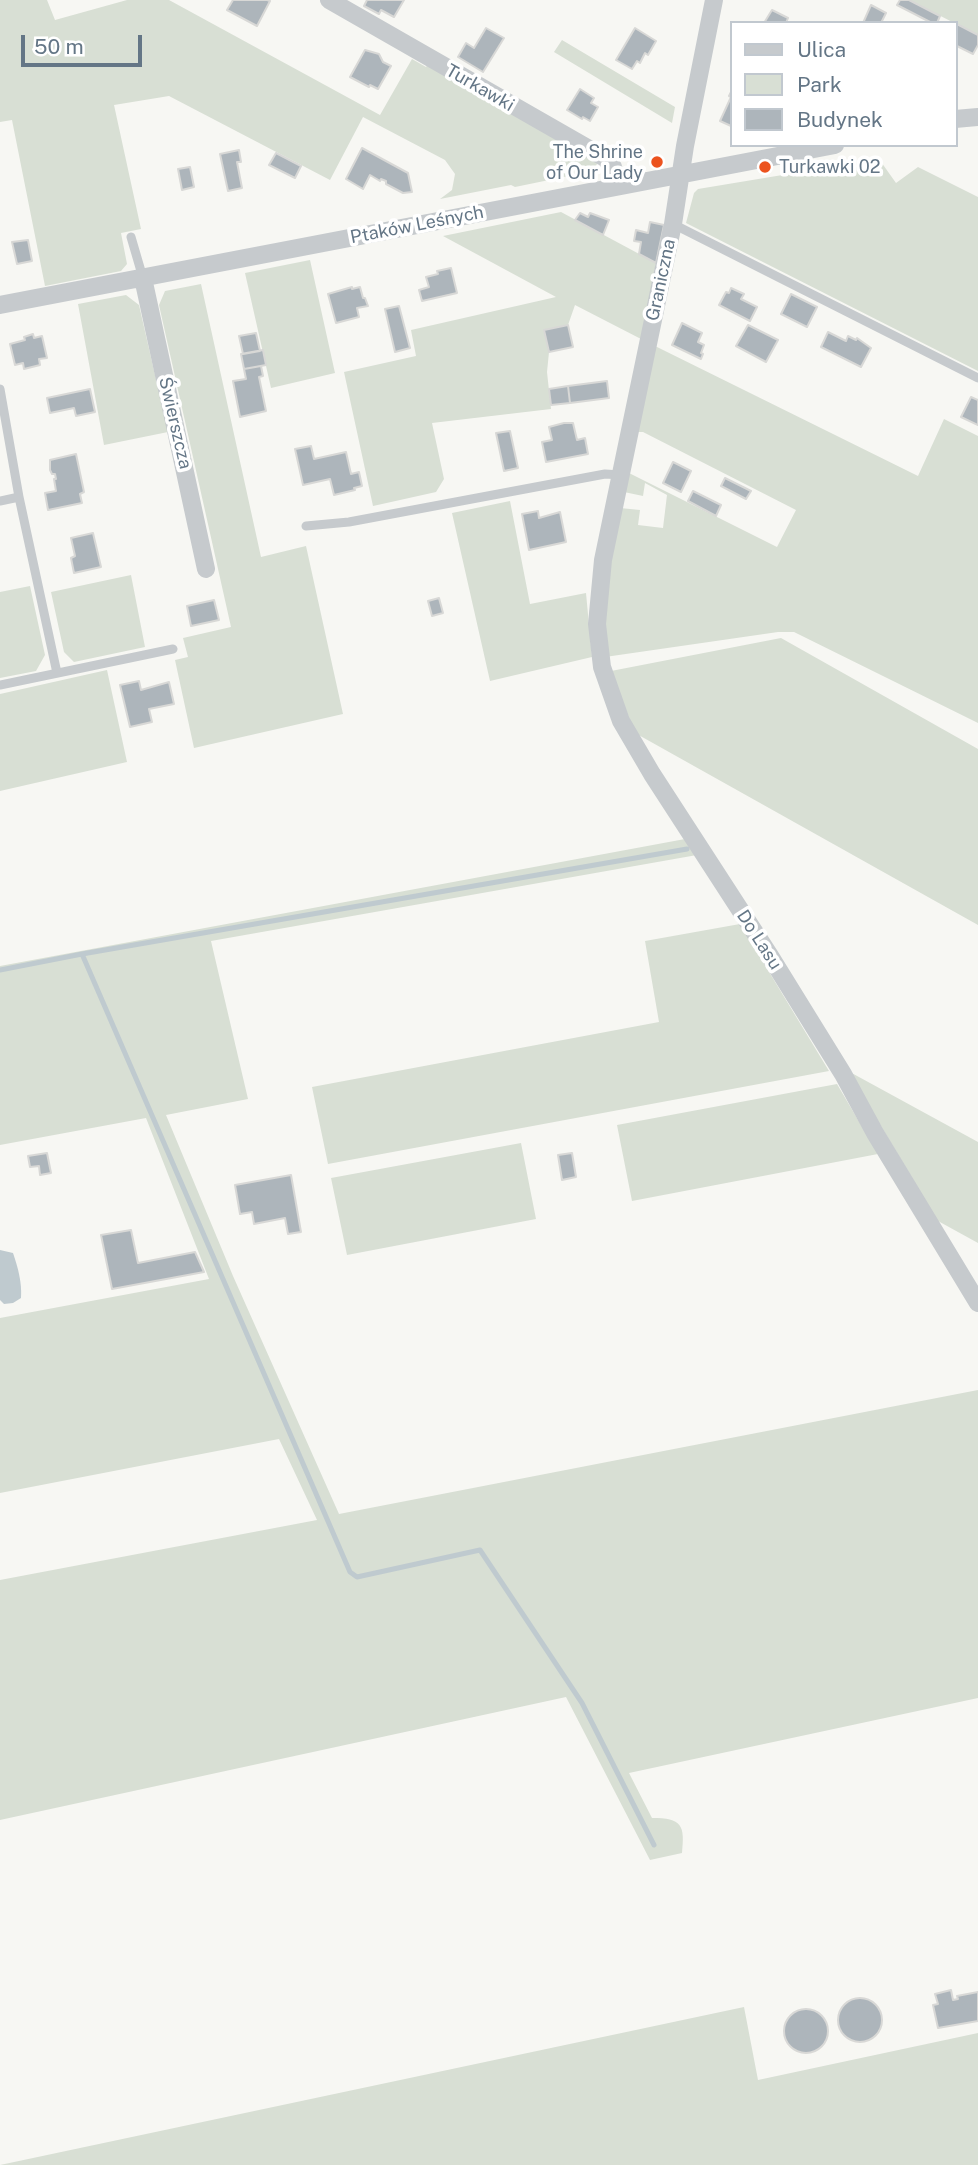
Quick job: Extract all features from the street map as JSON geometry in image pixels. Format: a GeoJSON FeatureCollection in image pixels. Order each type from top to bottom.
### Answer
{"type":"FeatureCollection","features":[{"type":"Feature","properties":{"kind":"street","name":"Turkawki"},"geometry":{"type":"LineString","coordinates":[[329,0],[605,159],[613,167],[618,186]]}},
{"type":"Feature","properties":{"kind":"street","name":"Graniczna"},"geometry":{"type":"LineString","coordinates":[[603,560],[673,224],[680,174],[714,0]]}},
{"type":"Feature","properties":{"kind":"street","name":"Ptaków Leśnych"},"geometry":{"type":"LineString","coordinates":[[0,305],[824,147]]}},
{"type":"Feature","properties":{"kind":"street","name":"Świerszcza"},"geometry":{"type":"LineString","coordinates":[[143,278],[206,569]]}},
{"type":"Feature","properties":{"kind":"street","name":"Do Lasu"},"geometry":{"type":"LineString","coordinates":[[603,560],[597,624],[602,667],[621,721],[843,1074],[875,1133],[978,1303]]}},
{"type":"Feature","properties":{"kind":"lane"},"geometry":{"type":"LineString","coordinates":[[673,224],[978,378]]}},
{"type":"Feature","properties":{"kind":"lane"},"geometry":{"type":"LineString","coordinates":[[131,237],[143,278]]}},
{"type":"Feature","properties":{"kind":"lane"},"geometry":{"type":"LineString","coordinates":[[0,389],[19,497],[57,673]]}},
{"type":"Feature","properties":{"kind":"lane"},"geometry":{"type":"LineString","coordinates":[[306,526],[349,522],[605,474],[621,475]]}},
{"type":"Feature","properties":{"kind":"lane"},"geometry":{"type":"LineString","coordinates":[[0,501],[19,497]]}},
{"type":"Feature","properties":{"kind":"lane"},"geometry":{"type":"LineString","coordinates":[[0,685],[173,649]]}},
{"type":"Feature","properties":{"kind":"green space"},"geometry":{"type":"Polygon","coordinates":[[[0,0],[47,0],[55,20],[127,0],[169,0],[380,115],[412,59],[426,67],[428,64],[598,162],[593,171],[440,199],[452,190],[455,174],[445,160],[363,117],[330,180],[169,96],[114,105],[141,229],[121,233],[127,264],[121,271],[45,286],[12,120],[0,122],[0,0]]]}},
{"type":"Feature","properties":{"kind":"green space"},"geometry":{"type":"Polygon","coordinates":[[[909,0],[978,0],[978,35],[957,24],[957,21],[950,21],[909,0]]]}},
{"type":"Feature","properties":{"kind":"green space"},"geometry":{"type":"Polygon","coordinates":[[[562,40],[675,107],[672,123],[554,52],[562,40]]]}},
{"type":"Feature","properties":{"kind":"green space"},"geometry":{"type":"Polygon","coordinates":[[[879,159],[896,183],[918,167],[978,197],[978,371],[686,223],[694,193],[698,189],[879,159]]]}},
{"type":"Feature","properties":{"kind":"green space"},"geometry":{"type":"Polygon","coordinates":[[[561,212],[656,263],[641,339],[575,305],[568,325],[544,330],[549,352],[547,372],[551,409],[432,423],[444,479],[436,492],[373,506],[344,372],[416,356],[411,330],[556,297],[443,236],[561,212]]]}},
{"type":"Feature","properties":{"kind":"green space"},"geometry":{"type":"Polygon","coordinates":[[[310,260],[335,373],[271,388],[245,273],[310,260]]]}},
{"type":"Feature","properties":{"kind":"green space"},"geometry":{"type":"Polygon","coordinates":[[[201,284],[261,557],[306,546],[343,714],[194,748],[175,660],[188,657],[183,638],[231,627],[159,305],[165,291],[201,284]]]}},
{"type":"Feature","properties":{"kind":"green space"},"geometry":{"type":"Polygon","coordinates":[[[126,295],[139,305],[168,432],[104,445],[78,304],[126,295]]]}},
{"type":"Feature","properties":{"kind":"green space"},"geometry":{"type":"Polygon","coordinates":[[[655,346],[918,476],[944,419],[978,436],[978,723],[794,632],[605,657],[602,611],[620,508],[640,510],[638,525],[663,528],[667,495],[645,483],[643,496],[624,492],[627,472],[777,547],[796,510],[643,432],[636,432],[655,346]]]}},
{"type":"Feature","properties":{"kind":"green space"},"geometry":{"type":"Polygon","coordinates":[[[510,501],[530,604],[586,593],[592,657],[490,681],[452,513],[510,501]]]}},
{"type":"Feature","properties":{"kind":"green space"},"geometry":{"type":"Polygon","coordinates":[[[131,575],[145,647],[74,662],[64,652],[51,592],[131,575]]]}},
{"type":"Feature","properties":{"kind":"green space"},"geometry":{"type":"Polygon","coordinates":[[[30,586],[45,655],[36,671],[0,678],[0,592],[30,586]]]}},
{"type":"Feature","properties":{"kind":"green space"},"geometry":{"type":"Polygon","coordinates":[[[781,638],[978,749],[978,925],[635,733],[611,671],[781,638]]]}},
{"type":"Feature","properties":{"kind":"green space"},"geometry":{"type":"Polygon","coordinates":[[[107,670],[127,762],[0,791],[0,694],[107,670]]]}},
{"type":"Feature","properties":{"kind":"green space"},"geometry":{"type":"Polygon","coordinates":[[[685,839],[697,855],[211,941],[248,1099],[166,1115],[233,1276],[339,1514],[978,1390],[978,1698],[629,1773],[652,1818],[675,1822],[682,1830],[682,1853],[650,1860],[566,1697],[0,1820],[0,1580],[317,1520],[279,1439],[0,1493],[0,1318],[209,1279],[146,1118],[0,1145],[0,966],[685,839]]]}},
{"type":"Feature","properties":{"kind":"green space"},"geometry":{"type":"Polygon","coordinates":[[[740,924],[829,1071],[328,1164],[312,1087],[659,1022],[645,941],[740,924]]]}},
{"type":"Feature","properties":{"kind":"green space"},"geometry":{"type":"Polygon","coordinates":[[[848,1071],[978,1142],[978,1243],[938,1221],[848,1071]]]}},
{"type":"Feature","properties":{"kind":"green space"},"geometry":{"type":"Polygon","coordinates":[[[837,1084],[878,1154],[632,1201],[617,1125],[837,1084]]]}},
{"type":"Feature","properties":{"kind":"green space"},"geometry":{"type":"Polygon","coordinates":[[[521,1143],[536,1219],[347,1255],[331,1178],[521,1143]]]}},
{"type":"Feature","properties":{"kind":"green space"},"geometry":{"type":"Polygon","coordinates":[[[744,2007],[758,2080],[978,2033],[978,2165],[0,2165],[744,2007]]]}},
{"type":"Feature","properties":{"kind":"shaded area"},"geometry":{"type":"Polygon","coordinates":[[[0,1250],[13,1253],[18,1270],[21,1298],[13,1303],[4,1304],[0,1300],[0,1250]]]}},
{"type":"Feature","properties":{"kind":"building"},"geometry":{"type":"Polygon","coordinates":[[[233,0],[270,1],[257,26],[227,10],[233,0]]]}},
{"type":"Feature","properties":{"kind":"building"},"geometry":{"type":"Polygon","coordinates":[[[367,0],[404,0],[394,17],[381,10],[379,14],[364,6],[367,0]]]}},
{"type":"Feature","properties":{"kind":"building"},"geometry":{"type":"Polygon","coordinates":[[[900,0],[909,0],[940,16],[938,21],[928,21],[897,5],[900,0]]]}},
{"type":"Feature","properties":{"kind":"building"},"geometry":{"type":"Polygon","coordinates":[[[871,5],[886,13],[882,21],[864,21],[871,5]]]}},
{"type":"Feature","properties":{"kind":"building"},"geometry":{"type":"Polygon","coordinates":[[[772,10],[788,18],[787,21],[765,21],[772,10]]]}},
{"type":"Feature","properties":{"kind":"building"},"geometry":{"type":"Polygon","coordinates":[[[957,24],[978,35],[978,45],[973,54],[957,46],[957,24]]]}},
{"type":"Feature","properties":{"kind":"building"},"geometry":{"type":"Polygon","coordinates":[[[486,28],[504,38],[483,72],[458,57],[466,43],[474,48],[486,28]]]}},
{"type":"Feature","properties":{"kind":"building"},"geometry":{"type":"Polygon","coordinates":[[[635,28],[656,41],[648,55],[645,53],[640,63],[637,61],[632,69],[616,60],[635,28]]]}},
{"type":"Feature","properties":{"kind":"building"},"geometry":{"type":"Polygon","coordinates":[[[365,50],[379,54],[383,62],[391,66],[378,89],[350,77],[365,50]]]}},
{"type":"Feature","properties":{"kind":"building"},"geometry":{"type":"Polygon","coordinates":[[[580,89],[594,98],[591,103],[598,107],[590,121],[567,110],[580,89]]]}},
{"type":"Feature","properties":{"kind":"building"},"geometry":{"type":"Polygon","coordinates":[[[730,99],[730,126],[720,121],[730,99]]]}},
{"type":"Feature","properties":{"kind":"building"},"geometry":{"type":"Polygon","coordinates":[[[362,148],[408,173],[412,192],[403,193],[386,184],[386,181],[380,181],[370,175],[363,189],[346,179],[362,148]]]}},
{"type":"Feature","properties":{"kind":"building"},"geometry":{"type":"Polygon","coordinates":[[[239,150],[241,162],[237,162],[242,188],[228,191],[220,154],[239,150]]]}},
{"type":"Feature","properties":{"kind":"building"},"geometry":{"type":"Polygon","coordinates":[[[276,153],[301,166],[295,178],[269,165],[276,153]]]}},
{"type":"Feature","properties":{"kind":"building"},"geometry":{"type":"Polygon","coordinates":[[[190,167],[194,187],[182,190],[178,169],[190,167]]]}},
{"type":"Feature","properties":{"kind":"building"},"geometry":{"type":"Polygon","coordinates":[[[580,213],[588,217],[590,213],[609,220],[603,235],[575,220],[580,213]]]}},
{"type":"Feature","properties":{"kind":"building"},"geometry":{"type":"Polygon","coordinates":[[[650,222],[664,225],[656,263],[639,254],[641,242],[634,241],[636,230],[648,233],[650,222]]]}},
{"type":"Feature","properties":{"kind":"building"},"geometry":{"type":"Polygon","coordinates":[[[28,240],[32,261],[17,264],[12,242],[28,240]]]}},
{"type":"Feature","properties":{"kind":"building"},"geometry":{"type":"Polygon","coordinates":[[[451,268],[457,293],[422,301],[419,290],[429,287],[426,277],[451,268]]]}},
{"type":"Feature","properties":{"kind":"building"},"geometry":{"type":"Polygon","coordinates":[[[360,287],[368,306],[357,308],[359,317],[336,323],[328,294],[360,287]]]}},
{"type":"Feature","properties":{"kind":"building"},"geometry":{"type":"Polygon","coordinates":[[[731,288],[744,294],[741,299],[757,307],[750,321],[719,305],[731,288]]]}},
{"type":"Feature","properties":{"kind":"building"},"geometry":{"type":"Polygon","coordinates":[[[791,294],[817,307],[807,327],[781,314],[791,294]]]}},
{"type":"Feature","properties":{"kind":"building"},"geometry":{"type":"Polygon","coordinates":[[[399,306],[410,348],[395,352],[385,309],[399,306]]]}},
{"type":"Feature","properties":{"kind":"building"},"geometry":{"type":"Polygon","coordinates":[[[682,323],[702,333],[698,342],[704,345],[701,359],[672,345],[682,323]]]}},
{"type":"Feature","properties":{"kind":"building"},"geometry":{"type":"Polygon","coordinates":[[[568,325],[573,347],[549,352],[544,330],[568,325]]]}},
{"type":"Feature","properties":{"kind":"building"},"geometry":{"type":"Polygon","coordinates":[[[748,325],[778,340],[766,362],[736,346],[748,325]]]}},
{"type":"Feature","properties":{"kind":"building"},"geometry":{"type":"Polygon","coordinates":[[[828,332],[846,341],[848,336],[856,340],[857,338],[871,348],[861,367],[821,347],[828,332]]]}},
{"type":"Feature","properties":{"kind":"building"},"geometry":{"type":"Polygon","coordinates":[[[256,333],[260,351],[243,354],[239,336],[256,333]]]}},
{"type":"Feature","properties":{"kind":"building"},"geometry":{"type":"Polygon","coordinates":[[[33,334],[34,338],[42,336],[47,358],[39,359],[40,365],[24,369],[23,363],[15,365],[10,344],[25,340],[24,337],[33,334]]]}},
{"type":"Feature","properties":{"kind":"building"},"geometry":{"type":"Polygon","coordinates":[[[263,350],[266,365],[244,369],[241,354],[263,350]]]}},
{"type":"Feature","properties":{"kind":"building"},"geometry":{"type":"Polygon","coordinates":[[[261,366],[263,376],[259,377],[266,411],[240,417],[233,381],[246,379],[244,369],[261,366]]]}},
{"type":"Feature","properties":{"kind":"building"},"geometry":{"type":"Polygon","coordinates":[[[607,381],[609,398],[570,403],[568,386],[607,381]]]}},
{"type":"Feature","properties":{"kind":"building"},"geometry":{"type":"Polygon","coordinates":[[[568,386],[570,403],[551,405],[549,389],[568,386]]]}},
{"type":"Feature","properties":{"kind":"building"},"geometry":{"type":"Polygon","coordinates":[[[90,389],[95,412],[76,416],[74,408],[50,413],[47,398],[90,389]]]}},
{"type":"Feature","properties":{"kind":"building"},"geometry":{"type":"Polygon","coordinates":[[[971,397],[978,400],[978,425],[961,417],[971,397]]]}},
{"type":"Feature","properties":{"kind":"building"},"geometry":{"type":"Polygon","coordinates":[[[573,423],[577,440],[585,438],[588,454],[546,462],[542,442],[552,440],[549,427],[573,423]]]}},
{"type":"Feature","properties":{"kind":"building"},"geometry":{"type":"Polygon","coordinates":[[[510,431],[518,468],[504,471],[496,433],[510,431]]]}},
{"type":"Feature","properties":{"kind":"building"},"geometry":{"type":"Polygon","coordinates":[[[311,446],[314,459],[346,452],[351,474],[359,472],[362,486],[334,495],[330,479],[303,485],[295,449],[311,446]]]}},
{"type":"Feature","properties":{"kind":"building"},"geometry":{"type":"Polygon","coordinates":[[[76,454],[84,492],[80,494],[82,503],[48,510],[45,493],[56,491],[56,479],[50,470],[50,460],[76,454]]]}},
{"type":"Feature","properties":{"kind":"building"},"geometry":{"type":"Polygon","coordinates":[[[673,462],[691,471],[681,492],[663,483],[673,462]]]}},
{"type":"Feature","properties":{"kind":"building"},"geometry":{"type":"Polygon","coordinates":[[[725,478],[751,491],[746,499],[721,486],[725,478]]]}},
{"type":"Feature","properties":{"kind":"building"},"geometry":{"type":"Polygon","coordinates":[[[693,491],[721,505],[716,516],[688,501],[693,491]]]}},
{"type":"Feature","properties":{"kind":"building"},"geometry":{"type":"Polygon","coordinates":[[[538,511],[539,518],[560,512],[566,542],[529,550],[522,514],[538,511]]]}},
{"type":"Feature","properties":{"kind":"building"},"geometry":{"type":"Polygon","coordinates":[[[93,533],[101,567],[74,573],[71,558],[75,556],[71,538],[93,533]]]}},
{"type":"Feature","properties":{"kind":"building"},"geometry":{"type":"Polygon","coordinates":[[[439,598],[443,613],[432,616],[428,601],[439,598]]]}},
{"type":"Feature","properties":{"kind":"building"},"geometry":{"type":"Polygon","coordinates":[[[214,600],[219,620],[191,626],[187,606],[214,600]]]}},
{"type":"Feature","properties":{"kind":"building"},"geometry":{"type":"Polygon","coordinates":[[[139,681],[141,690],[169,682],[174,704],[149,709],[152,722],[130,727],[120,685],[139,681]]]}},
{"type":"Feature","properties":{"kind":"building"},"geometry":{"type":"Polygon","coordinates":[[[47,1153],[51,1173],[40,1175],[39,1166],[30,1167],[28,1156],[47,1153]]]}},
{"type":"Feature","properties":{"kind":"building"},"geometry":{"type":"Polygon","coordinates":[[[572,1153],[576,1177],[562,1180],[558,1155],[572,1153]]]}},
{"type":"Feature","properties":{"kind":"building"},"geometry":{"type":"Polygon","coordinates":[[[291,1175],[301,1232],[288,1234],[285,1218],[254,1224],[252,1212],[240,1214],[235,1185],[291,1175]]]}},
{"type":"Feature","properties":{"kind":"building"},"geometry":{"type":"Polygon","coordinates":[[[131,1230],[138,1263],[195,1252],[204,1272],[112,1289],[101,1235],[131,1230]]]}},
{"type":"Feature","properties":{"kind":"building"},"geometry":{"type":"Polygon","coordinates":[[[951,1990],[953,2000],[958,1999],[957,1996],[978,1992],[978,2021],[938,2028],[933,2005],[938,2004],[935,1994],[951,1990]]]}},
{"type":"Feature","properties":{"kind":"building"},"geometry":{"type":"Polygon","coordinates":[[[860,1998],[875,2005],[882,2020],[875,2035],[860,2042],[845,2035],[838,2020],[845,2005],[860,1998]]]}},
{"type":"Feature","properties":{"kind":"building"},"geometry":{"type":"Polygon","coordinates":[[[806,2009],[821,2016],[828,2031],[821,2046],[806,2053],[791,2046],[784,2031],[791,2016],[806,2009]]]}},
{"type":"Feature","properties":{"kind":"waterway"},"geometry":{"type":"LineString","coordinates":[[0,970],[687,849]]}},
{"type":"Feature","properties":{"kind":"waterway"},"geometry":{"type":"LineString","coordinates":[[82,954],[350,1572],[357,1577],[480,1550],[582,1703],[654,1845]]}},
{"type":"Feature","properties":{"kind":"place","name":"The Shrine of Our Lady"},"geometry":{"type":"Point","coordinates":[657,162]}},
{"type":"Feature","properties":{"kind":"place","name":"Turkawki 02"},"geometry":{"type":"Point","coordinates":[765,167]}}]}
